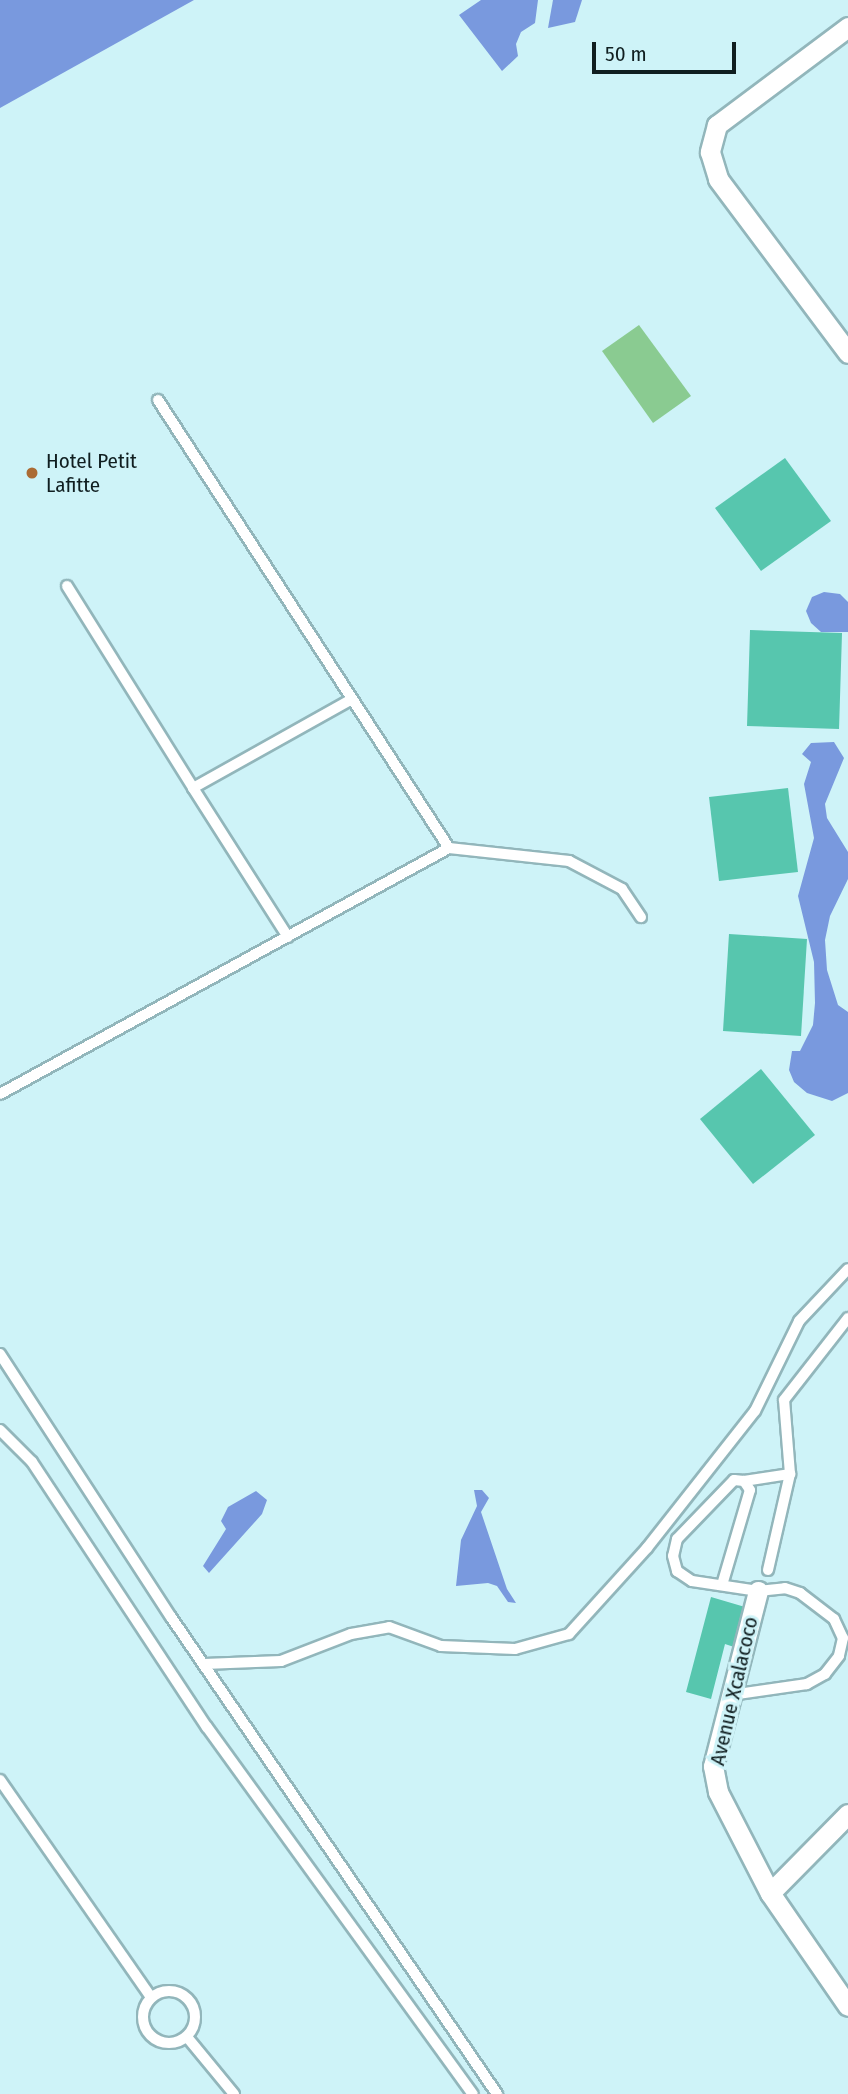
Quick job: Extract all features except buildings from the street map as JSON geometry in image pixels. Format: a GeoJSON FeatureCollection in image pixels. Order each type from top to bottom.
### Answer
{"type":"FeatureCollection","features":[{"type":"Feature","properties":{"kind":"street"},"geometry":{"type":"LineString","coordinates":[[848,27],[717,125],[710,152],[718,179],[848,353]]}},
{"type":"Feature","properties":{"kind":"street","name":"Avenue Xcalacoco"},"geometry":{"type":"LineString","coordinates":[[758,1591],[713,1766],[718,1793],[770,1894],[848,2006]]}},
{"type":"Feature","properties":{"kind":"street"},"geometry":{"type":"LineString","coordinates":[[770,1894],[848,1814]]}},
{"type":"Feature","properties":{"kind":"lane"},"geometry":{"type":"LineString","coordinates":[[158,400],[449,848]]}},
{"type":"Feature","properties":{"kind":"lane"},"geometry":{"type":"LineString","coordinates":[[67,586],[288,937]]}},
{"type":"Feature","properties":{"kind":"lane"},"geometry":{"type":"LineString","coordinates":[[193,789],[352,699]]}},
{"type":"Feature","properties":{"kind":"lane"},"geometry":{"type":"LineString","coordinates":[[0,1094],[449,848],[569,861],[622,889],[641,917]]}},
{"type":"Feature","properties":{"kind":"lane"},"geometry":{"type":"LineString","coordinates":[[204,1664],[281,1661],[351,1634],[389,1627],[453,1647],[515,1649],[569,1634],[647,1548],[755,1411],[799,1321],[848,1269]]}},
{"type":"Feature","properties":{"kind":"lane"},"geometry":{"type":"LineString","coordinates":[[768,1570],[790,1474],[784,1400],[848,1318]]}},
{"type":"Feature","properties":{"kind":"lane"},"geometry":{"type":"LineString","coordinates":[[0,1354],[204,1664],[497,2094]]}},
{"type":"Feature","properties":{"kind":"lane"},"geometry":{"type":"LineString","coordinates":[[0,1430],[32,1462],[208,1727],[473,2094]]}},
{"type":"Feature","properties":{"kind":"lane"},"geometry":{"type":"LineString","coordinates":[[731,1695],[807,1684],[825,1674],[839,1656],[843,1638],[834,1619],[817,1604],[785,1588],[758,1591],[692,1581],[677,1571],[673,1556],[677,1539],[734,1480],[790,1474]]}},
{"type":"Feature","properties":{"kind":"lane"},"geometry":{"type":"LineString","coordinates":[[722,1585],[750,1490],[744,1480]]}},
{"type":"Feature","properties":{"kind":"lane"},"geometry":{"type":"LineString","coordinates":[[0,1780],[151,1997]]}},
{"type":"Feature","properties":{"kind":"lane"},"geometry":{"type":"LineString","coordinates":[[167,1991],[189,1999],[195,2022],[187,2037],[172,2043],[149,2035],[143,2012],[151,1997],[167,1991]]}},
{"type":"Feature","properties":{"kind":"lane"},"geometry":{"type":"LineString","coordinates":[[187,2037],[234,2094]]}},
{"type":"Feature","properties":{"kind":"green space"},"geometry":{"type":"Polygon","coordinates":[[[639,325],[691,396],[653,423],[602,351],[639,325]]]}},
{"type":"Feature","properties":{"kind":"water"},"geometry":{"type":"Polygon","coordinates":[[[0,0],[194,0],[0,108],[0,0]]]}},
{"type":"Feature","properties":{"kind":"water"},"geometry":{"type":"Polygon","coordinates":[[[481,0],[538,0],[535,23],[521,32],[516,44],[518,56],[502,71],[459,15],[481,0]]]}},
{"type":"Feature","properties":{"kind":"water"},"geometry":{"type":"Polygon","coordinates":[[[553,0],[582,0],[575,22],[548,28],[553,0]]]}},
{"type":"Feature","properties":{"kind":"water"},"geometry":{"type":"Polygon","coordinates":[[[824,592],[840,594],[848,602],[848,632],[821,632],[811,623],[806,611],[812,597],[824,592]]]}},
{"type":"Feature","properties":{"kind":"water"},"geometry":{"type":"Polygon","coordinates":[[[834,742],[844,758],[825,804],[827,818],[848,852],[848,879],[830,916],[825,940],[827,970],[838,1005],[848,1012],[848,1093],[832,1101],[807,1093],[794,1082],[789,1070],[792,1051],[800,1051],[813,1025],[815,1003],[814,962],[798,896],[814,838],[804,784],[811,762],[802,754],[811,743],[834,742]]]}},
{"type":"Feature","properties":{"kind":"water"},"geometry":{"type":"Polygon","coordinates":[[[474,1490],[482,1490],[489,1498],[481,1512],[507,1589],[516,1603],[508,1602],[497,1586],[488,1583],[456,1586],[461,1540],[477,1506],[474,1490]]]}},
{"type":"Feature","properties":{"kind":"water"},"geometry":{"type":"Polygon","coordinates":[[[256,1491],[267,1500],[262,1514],[209,1573],[203,1566],[226,1529],[221,1521],[228,1507],[256,1491]]]}},
{"type":"Feature","properties":{"kind":"place","name":"Hotel Petit Lafitte"},"geometry":{"type":"Point","coordinates":[32,473]}}]}
